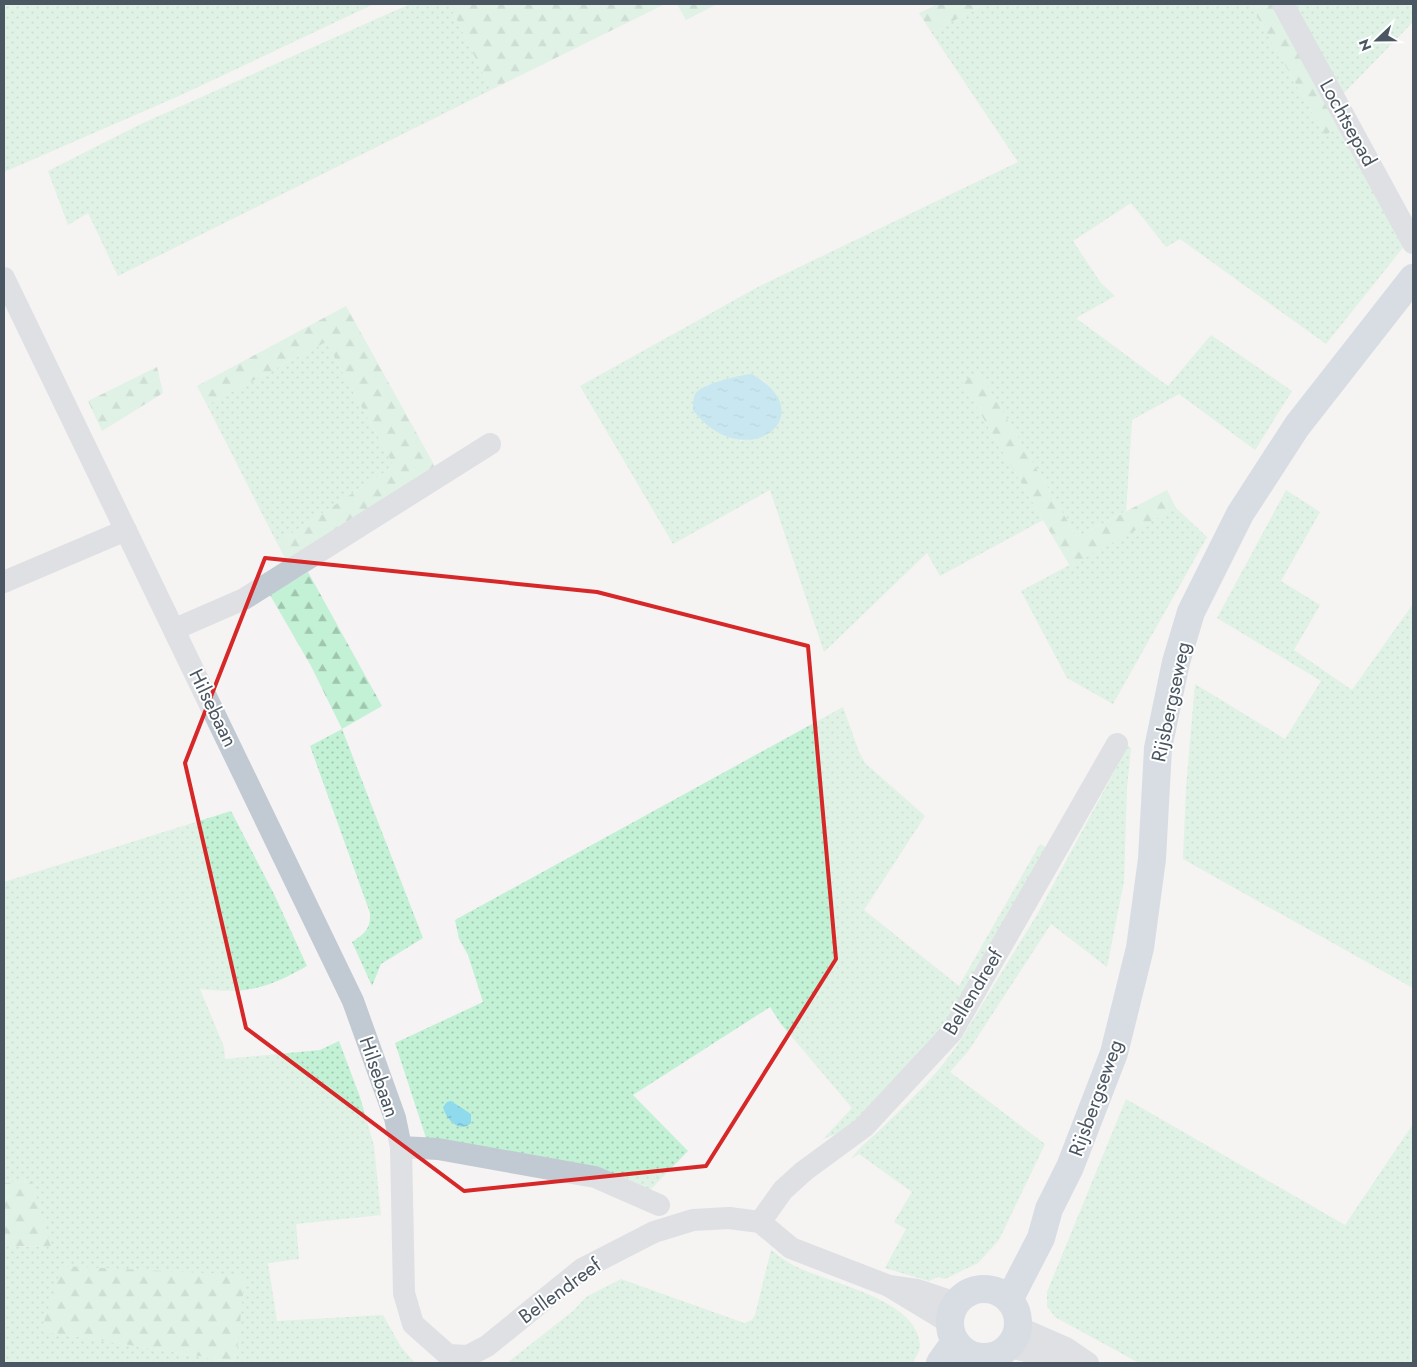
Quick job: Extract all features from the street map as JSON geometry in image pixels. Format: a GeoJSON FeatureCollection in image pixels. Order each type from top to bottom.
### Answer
{"type":"FeatureCollection","features":[{"type":"Feature","properties":{"kind":"main road","name":"Rijsbergseweg"},"geometry":{"type":"LineString","coordinates":[[1000,1295],[1029,1232],[1050,1209],[1070,1167],[1114,1054],[1140,948],[1152,859],[1158,748],[1176,662],[1192,612],[1240,514],[1297,426],[1413,278]]}},
{"type":"Feature","properties":{"kind":"main road"},"geometry":{"type":"LineString","coordinates":[[972,1291],[1000,1295],[1018,1317],[1014,1337],[1001,1354],[990,1357],[955,1342],[972,1291]]}},
{"type":"Feature","properties":{"kind":"street","name":"Lochtsepad"},"geometry":{"type":"LineString","coordinates":[[1283,4],[1413,242]]}},
{"type":"Feature","properties":{"kind":"street","name":"Hilsebaan"},"geometry":{"type":"LineString","coordinates":[[4,278],[175,629],[353,1002],[395,1118],[401,1147],[404,1293],[413,1324],[428,1339]]}},
{"type":"Feature","properties":{"kind":"street"},"geometry":{"type":"LineString","coordinates":[[175,629],[244,599],[490,444]]}},
{"type":"Feature","properties":{"kind":"street"},"geometry":{"type":"LineString","coordinates":[[4,582],[126,530]]}},
{"type":"Feature","properties":{"kind":"street","name":"Bellendreef"},"geometry":{"type":"LineString","coordinates":[[428,1339],[448,1355],[468,1356],[487,1346],[582,1269],[654,1232],[693,1220],[729,1218],[760,1222],[783,1190],[804,1171],[864,1127],[952,1032],[1116,744]]}},
{"type":"Feature","properties":{"kind":"street"},"geometry":{"type":"LineString","coordinates":[[401,1147],[438,1149],[595,1177],[659,1204]]}},
{"type":"Feature","properties":{"kind":"street"},"geometry":{"type":"LineString","coordinates":[[760,1222],[792,1248],[889,1286],[917,1290],[955,1342]]}},
{"type":"Feature","properties":{"kind":"street"},"geometry":{"type":"LineString","coordinates":[[1014,1337],[1083,1363]]}},
{"type":"Feature","properties":{"kind":"street"},"geometry":{"type":"LineString","coordinates":[[1014,1337],[1066,1348],[1088,1363]]}},
{"type":"Feature","properties":{"kind":"highlighted area"},"geometry":{"type":"Polygon","coordinates":[[[265,558],[597,592],[808,646],[836,959],[706,1166],[464,1191],[246,1028],[185,763],[265,558]]]}},
{"type":"Feature","properties":{"kind":"green space"},"geometry":{"type":"Polygon","coordinates":[[[4,4],[374,4],[181,95],[4,172],[4,4]]]}},
{"type":"Feature","properties":{"kind":"green space"},"geometry":{"type":"Polygon","coordinates":[[[410,4],[449,4],[491,90],[118,276],[88,213],[68,225],[48,171],[141,124],[410,4]]]}},
{"type":"Feature","properties":{"kind":"green space"},"geometry":{"type":"Polygon","coordinates":[[[449,4],[665,4],[491,90],[449,4]]]}},
{"type":"Feature","properties":{"kind":"green space"},"geometry":{"type":"Polygon","coordinates":[[[677,4],[717,4],[686,20],[677,4]]]}},
{"type":"Feature","properties":{"kind":"green space"},"geometry":{"type":"Polygon","coordinates":[[[938,4],[987,4],[931,32],[919,13],[938,4]]]}},
{"type":"Feature","properties":{"kind":"green space"},"geometry":{"type":"Polygon","coordinates":[[[987,4],[1250,4],[1325,135],[1340,127],[1405,245],[1326,344],[1180,239],[1166,247],[1131,203],[1073,241],[1101,283],[1115,296],[1076,318],[1168,386],[1211,335],[1292,391],[1255,450],[1179,394],[1132,420],[1126,511],[1077,537],[979,372],[962,382],[1043,520],[940,576],[927,553],[824,652],[770,490],[673,544],[580,386],[758,287],[1018,162],[931,32],[987,4]],[[752,374],[740,441],[760,437],[779,403],[764,381],[752,374]]]}},
{"type":"Feature","properties":{"kind":"green space"},"geometry":{"type":"Polygon","coordinates":[[[1250,4],[1272,4],[1340,127],[1325,135],[1250,4]]]}},
{"type":"Feature","properties":{"kind":"green space"},"geometry":{"type":"Polygon","coordinates":[[[1287,4],[1413,4],[1413,22],[1340,97],[1287,4]]]}},
{"type":"Feature","properties":{"kind":"green space"},"geometry":{"type":"Polygon","coordinates":[[[346,306],[437,470],[289,565],[277,543],[394,466],[326,342],[207,405],[197,386],[346,306]]]}},
{"type":"Feature","properties":{"kind":"green space"},"geometry":{"type":"Polygon","coordinates":[[[326,342],[394,466],[277,543],[207,405],[326,342]]]}},
{"type":"Feature","properties":{"kind":"green space"},"geometry":{"type":"Polygon","coordinates":[[[157,367],[163,393],[102,431],[88,401],[157,367]]]}},
{"type":"Feature","properties":{"kind":"green space"},"geometry":{"type":"Polygon","coordinates":[[[979,372],[1077,537],[1167,490],[1176,508],[1070,566],[962,382],[979,372]]]}},
{"type":"Feature","properties":{"kind":"green space"},"geometry":{"type":"Polygon","coordinates":[[[1286,490],[1320,512],[1281,581],[1320,605],[1294,650],[1352,690],[1413,604],[1413,988],[1183,859],[1186,788],[1195,684],[1285,739],[1321,681],[1217,618],[1286,490]]]}},
{"type":"Feature","properties":{"kind":"green space"},"geometry":{"type":"Polygon","coordinates":[[[1176,508],[1207,537],[1113,704],[1067,678],[1021,591],[1176,508]]]}},
{"type":"Feature","properties":{"kind":"green space"},"geometry":{"type":"Polygon","coordinates":[[[308,572],[382,706],[342,729],[311,666],[270,595],[308,572]]]}},
{"type":"Feature","properties":{"kind":"green space"},"geometry":{"type":"Polygon","coordinates":[[[843,707],[859,752],[865,763],[925,816],[864,910],[959,986],[1040,844],[1050,849],[988,962],[938,1033],[865,1115],[839,1133],[823,1139],[852,1108],[781,1024],[770,1007],[633,1095],[688,1151],[650,1190],[625,1179],[570,1162],[426,1138],[395,1043],[483,1002],[468,955],[459,939],[455,920],[843,707]]]}},
{"type":"Feature","properties":{"kind":"green space"},"geometry":{"type":"Polygon","coordinates":[[[342,729],[423,938],[381,964],[372,986],[352,942],[368,927],[370,913],[310,746],[342,729]]]}},
{"type":"Feature","properties":{"kind":"green space"},"geometry":{"type":"Polygon","coordinates":[[[1128,746],[1131,748],[1127,788],[1124,881],[1107,967],[1051,924],[969,1050],[950,1072],[1045,1144],[999,1240],[978,1263],[945,1279],[938,1277],[929,1281],[885,1268],[906,1229],[894,1222],[912,1192],[859,1154],[851,1159],[924,1086],[960,1041],[1038,913],[1128,746]]]}},
{"type":"Feature","properties":{"kind":"green space"},"geometry":{"type":"Polygon","coordinates":[[[231,811],[274,894],[307,966],[280,980],[256,988],[231,991],[200,989],[224,1047],[225,1059],[320,1050],[339,1041],[360,1097],[374,1146],[381,1215],[296,1224],[299,1259],[268,1263],[277,1321],[383,1315],[401,1347],[415,1363],[4,1363],[4,1246],[50,1247],[32,1181],[4,1183],[4,882],[231,811]],[[244,1275],[42,1331],[235,1362],[244,1275]]]}},
{"type":"Feature","properties":{"kind":"green space"},"geometry":{"type":"Polygon","coordinates":[[[1126,1099],[1345,1225],[1413,1124],[1413,1363],[1139,1363],[1055,1317],[1047,1306],[1047,1292],[1126,1099]]]}},
{"type":"Feature","properties":{"kind":"green space"},"geometry":{"type":"Polygon","coordinates":[[[32,1181],[51,1247],[4,1246],[4,1183],[32,1181]]]}},
{"type":"Feature","properties":{"kind":"green space"},"geometry":{"type":"Polygon","coordinates":[[[771,1250],[784,1260],[808,1272],[868,1294],[888,1304],[904,1316],[916,1329],[920,1346],[913,1363],[507,1363],[573,1311],[586,1297],[621,1279],[744,1323],[752,1320],[755,1315],[771,1250]]]}},
{"type":"Feature","properties":{"kind":"green space"},"geometry":{"type":"Polygon","coordinates":[[[62,1266],[245,1275],[236,1362],[41,1331],[62,1266]]]}},
{"type":"Feature","properties":{"kind":"water"},"geometry":{"type":"Polygon","coordinates":[[[752,374],[773,390],[781,407],[779,422],[769,433],[754,439],[734,439],[713,429],[693,410],[694,396],[699,390],[721,381],[752,374]]]}},
{"type":"Feature","properties":{"kind":"water"},"geometry":{"type":"Polygon","coordinates":[[[451,1101],[471,1114],[471,1123],[462,1127],[450,1120],[443,1107],[447,1102],[451,1101]]]}}]}
